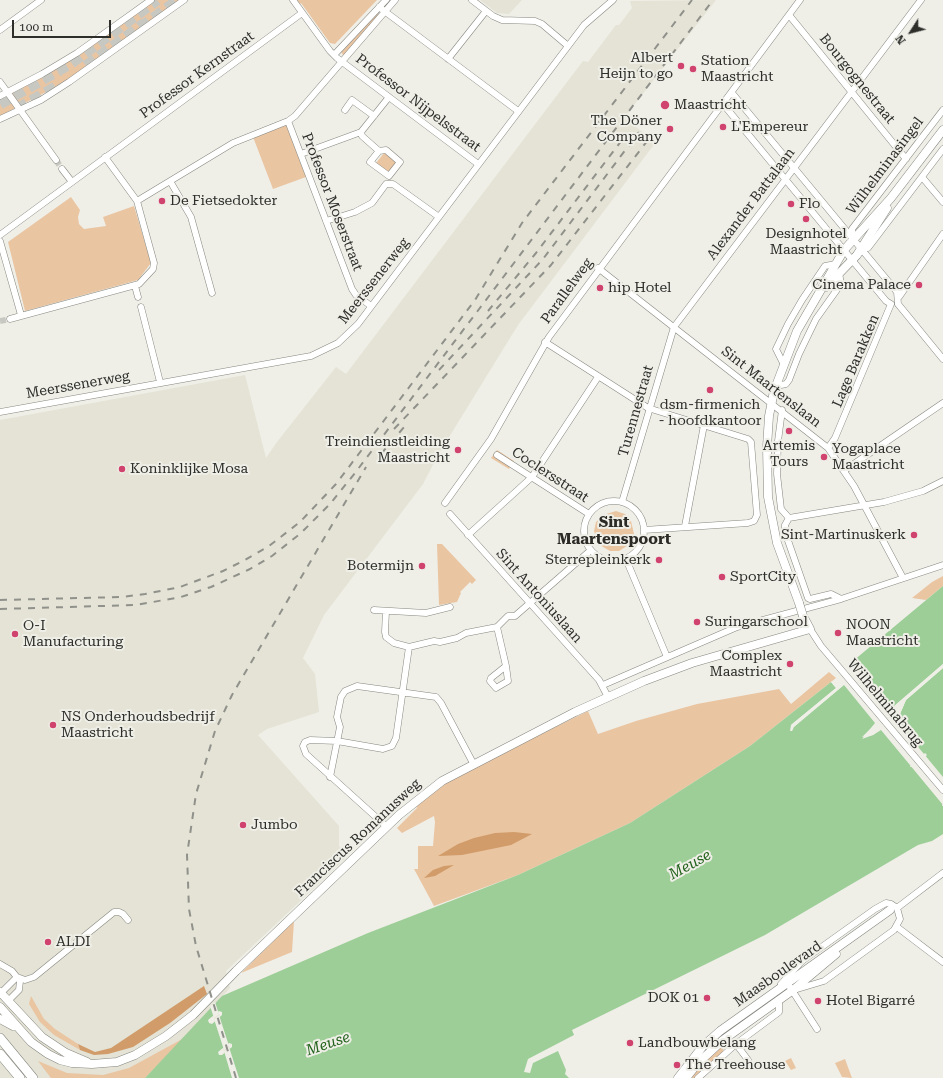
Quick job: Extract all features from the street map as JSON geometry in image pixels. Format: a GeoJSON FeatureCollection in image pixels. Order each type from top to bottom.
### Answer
{"type":"FeatureCollection","features":[{"type":"Feature","properties":{"kind":"main road"},"geometry":{"type":"LineString","coordinates":[[0,1038],[33,1078]]}},
{"type":"Feature","properties":{"kind":"main road"},"geometry":{"type":"LineString","coordinates":[[0,1054],[20,1078]]}},
{"type":"Feature","properties":{"kind":"street"},"geometry":{"type":"LineString","coordinates":[[0,30],[41,0]]}},
{"type":"Feature","properties":{"kind":"street"},"geometry":{"type":"LineString","coordinates":[[0,96],[77,53],[151,0]]}},
{"type":"Feature","properties":{"kind":"street"},"geometry":{"type":"LineString","coordinates":[[0,119],[41,100],[87,70],[184,0]]}},
{"type":"Feature","properties":{"kind":"street","name":"Professor Nijpelsstraat"},"geometry":{"type":"LineString","coordinates":[[293,0],[334,55],[478,164]]}},
{"type":"Feature","properties":{"kind":"street"},"geometry":{"type":"LineString","coordinates":[[334,55],[386,0]]}},
{"type":"Feature","properties":{"kind":"street"},"geometry":{"type":"LineString","coordinates":[[137,201],[233,143],[288,121],[295,116],[395,0]]}},
{"type":"Feature","properties":{"kind":"street"},"geometry":{"type":"LineString","coordinates":[[472,0],[486,11],[502,20],[535,21],[542,24],[568,46]]}},
{"type":"Feature","properties":{"kind":"street","name":"Meerssenerweg"},"geometry":{"type":"LineString","coordinates":[[0,412],[318,353],[333,346],[347,336],[371,306],[518,111],[589,20],[613,0]]}},
{"type":"Feature","properties":{"kind":"street","name":"Parallelweg"},"geometry":{"type":"LineString","coordinates":[[445,503],[491,439],[545,342],[598,268],[800,0]]}},
{"type":"Feature","properties":{"kind":"street","name":"Alexander Battalaan"},"geometry":{"type":"LineString","coordinates":[[674,327],[921,0]]}},
{"type":"Feature","properties":{"kind":"street"},"geometry":{"type":"LineString","coordinates":[[379,7],[518,111]]}},
{"type":"Feature","properties":{"kind":"street"},"geometry":{"type":"LineString","coordinates":[[448,59],[486,11]]}},
{"type":"Feature","properties":{"kind":"street","name":"Professor Kernstraat"},"geometry":{"type":"LineString","coordinates":[[0,235],[302,13]]}},
{"type":"Feature","properties":{"kind":"street","name":"Bourgognestraat"},"geometry":{"type":"LineString","coordinates":[[790,15],[906,158]]}},
{"type":"Feature","properties":{"kind":"street"},"geometry":{"type":"LineString","coordinates":[[0,82],[56,160]]}},
{"type":"Feature","properties":{"kind":"street"},"geometry":{"type":"LineString","coordinates":[[732,92],[897,292],[899,297]]}},
{"type":"Feature","properties":{"kind":"street"},"geometry":{"type":"LineString","coordinates":[[301,154],[361,132],[389,97]]}},
{"type":"Feature","properties":{"kind":"street"},"geometry":{"type":"LineString","coordinates":[[344,110],[352,100],[374,116]]}},
{"type":"Feature","properties":{"kind":"street"},"geometry":{"type":"LineString","coordinates":[[723,104],[886,301],[895,304],[943,359]]}},
{"type":"Feature","properties":{"kind":"street","name":"Wilhelminasingel"},"geometry":{"type":"LineString","coordinates":[[853,239],[852,229],[943,110]]}},
{"type":"Feature","properties":{"kind":"street","name":"Professor Moserstraat"},"geometry":{"type":"LineString","coordinates":[[288,121],[352,289],[356,295],[371,306]]}},
{"type":"Feature","properties":{"kind":"street","name":"Wilhelminasingel"},"geometry":{"type":"LineString","coordinates":[[810,629],[798,603],[777,543],[769,501],[766,459],[771,402],[783,363],[797,331],[844,250],[891,198],[943,130]]}},
{"type":"Feature","properties":{"kind":"street"},"geometry":{"type":"LineString","coordinates":[[361,132],[362,136],[379,151],[386,150],[400,162],[388,176],[370,162],[379,151]]}},
{"type":"Feature","properties":{"kind":"street"},"geometry":{"type":"LineString","coordinates":[[861,248],[868,248],[943,149]]}},
{"type":"Feature","properties":{"kind":"street"},"geometry":{"type":"LineString","coordinates":[[10,319],[135,286],[141,283],[149,274],[154,263],[137,201],[105,157]]}},
{"type":"Feature","properties":{"kind":"street"},"geometry":{"type":"LineString","coordinates":[[62,169],[72,182]]}},
{"type":"Feature","properties":{"kind":"street"},"geometry":{"type":"LineString","coordinates":[[922,177],[943,202]]}},
{"type":"Feature","properties":{"kind":"street"},"geometry":{"type":"LineString","coordinates":[[170,181],[191,217],[212,293]]}},
{"type":"Feature","properties":{"kind":"street"},"geometry":{"type":"LineString","coordinates":[[326,221],[356,212],[372,203],[386,184],[393,184],[438,217]]}},
{"type":"Feature","properties":{"kind":"street","name":"Wilhelminasingel"},"geometry":{"type":"LineString","coordinates":[[818,295],[852,260],[861,248],[891,198]]}},
{"type":"Feature","properties":{"kind":"street"},"geometry":{"type":"LineString","coordinates":[[899,297],[943,234]]}},
{"type":"Feature","properties":{"kind":"street"},"geometry":{"type":"LineString","coordinates":[[0,241],[21,316]]}},
{"type":"Feature","properties":{"kind":"street","name":"Wilhelminasingel"},"geometry":{"type":"LineString","coordinates":[[783,363],[776,349],[794,313],[825,266],[836,264]]}},
{"type":"Feature","properties":{"kind":"street","name":"Sint Maartenslaan"},"geometry":{"type":"LineString","coordinates":[[598,268],[782,410],[828,448],[845,470],[903,578]]}},
{"type":"Feature","properties":{"kind":"street"},"geometry":{"type":"LineString","coordinates":[[776,386],[786,384],[789,380],[799,354],[816,319],[841,284],[839,274]]}},
{"type":"Feature","properties":{"kind":"street"},"geometry":{"type":"LineString","coordinates":[[135,286],[138,297]]}},
{"type":"Feature","properties":{"kind":"street","name":"Lage Barakken"},"geometry":{"type":"LineString","coordinates":[[828,448],[837,434],[899,297]]}},
{"type":"Feature","properties":{"kind":"street"},"geometry":{"type":"LineString","coordinates":[[141,307],[160,382]]}},
{"type":"Feature","properties":{"kind":"street","name":"Turennestraat"},"geometry":{"type":"LineString","coordinates":[[622,502],[648,408],[674,327]]}},
{"type":"Feature","properties":{"kind":"street"},"geometry":{"type":"LineString","coordinates":[[545,342],[648,408],[748,439],[751,442],[756,515],[754,521],[748,524],[685,526],[644,530]]}},
{"type":"Feature","properties":{"kind":"street"},"geometry":{"type":"LineString","coordinates":[[468,535],[532,478],[598,377]]}},
{"type":"Feature","properties":{"kind":"street"},"geometry":{"type":"LineString","coordinates":[[845,470],[943,403]]}},
{"type":"Feature","properties":{"kind":"street"},"geometry":{"type":"LineString","coordinates":[[782,410],[778,440],[778,474],[781,509],[789,518]]}},
{"type":"Feature","properties":{"kind":"street"},"geometry":{"type":"LineString","coordinates":[[685,526],[704,425]]}},
{"type":"Feature","properties":{"kind":"street","name":"Coclersstraat"},"geometry":{"type":"LineString","coordinates":[[497,455],[589,514]]}},
{"type":"Feature","properties":{"kind":"street"},"geometry":{"type":"LineString","coordinates":[[789,518],[884,502],[916,494],[943,481]]}},
{"type":"Feature","properties":{"kind":"street"},"geometry":{"type":"LineString","coordinates":[[612,501],[622,502],[637,512],[642,521],[644,530],[642,540],[638,549],[626,559],[618,561],[607,560],[596,555],[591,550],[584,534],[584,526],[589,514],[595,508],[603,503],[612,501]]}},
{"type":"Feature","properties":{"kind":"street","name":"Sint Antoniuslaan"},"geometry":{"type":"LineString","coordinates":[[450,514],[603,685],[608,697]]}},
{"type":"Feature","properties":{"kind":"street"},"geometry":{"type":"LineString","coordinates":[[789,518],[785,525],[785,532],[804,588],[810,599],[831,594],[841,599]]}},
{"type":"Feature","properties":{"kind":"street"},"geometry":{"type":"LineString","coordinates":[[386,611],[386,637],[394,643],[409,647],[434,641],[440,642],[458,638],[466,634],[497,626],[508,616],[515,616],[591,550]]}},
{"type":"Feature","properties":{"kind":"street"},"geometry":{"type":"LineString","coordinates":[[626,559],[667,657]]}},
{"type":"Feature","properties":{"kind":"street"},"geometry":{"type":"LineString","coordinates":[[603,685],[737,627],[841,599],[943,564]]}},
{"type":"Feature","properties":{"kind":"street"},"geometry":{"type":"LineString","coordinates":[[374,610],[426,613],[450,607]]}},
{"type":"Feature","properties":{"kind":"street"},"geometry":{"type":"LineString","coordinates":[[497,626],[506,666]]}},
{"type":"Feature","properties":{"kind":"street","name":"Wilhelminabrug"},"geometry":{"type":"LineString","coordinates":[[810,629],[821,646],[943,790]]}},
{"type":"Feature","properties":{"kind":"street","name":"Franciscus Romanusweg"},"geometry":{"type":"LineString","coordinates":[[8,1001],[0,1007],[36,1046],[55,1058],[72,1063],[92,1064],[117,1062],[135,1055],[159,1041],[188,1018],[386,828],[426,792],[445,778],[608,697],[644,681],[692,663],[810,629]]}},
{"type":"Feature","properties":{"kind":"street"},"geometry":{"type":"LineString","coordinates":[[386,828],[306,754],[303,746],[305,742],[310,740],[337,741],[383,749],[392,746],[396,738],[409,647]]}},
{"type":"Feature","properties":{"kind":"street"},"geometry":{"type":"LineString","coordinates":[[330,777],[340,727],[338,717],[341,697],[345,691],[357,686],[436,697],[439,699],[473,763]]}},
{"type":"Feature","properties":{"kind":"street"},"geometry":{"type":"LineString","coordinates":[[893,910],[943,873]]}},
{"type":"Feature","properties":{"kind":"street"},"geometry":{"type":"LineString","coordinates":[[770,995],[802,961],[875,908],[886,903],[900,919],[897,927],[824,981],[790,987],[817,1029]]}},
{"type":"Feature","properties":{"kind":"street","name":"Maasboulevard"},"geometry":{"type":"LineString","coordinates":[[690,1068],[723,1040],[779,1000],[790,987],[893,910]]}},
{"type":"Feature","properties":{"kind":"street"},"geometry":{"type":"LineString","coordinates":[[17,977],[25,980],[34,977],[114,912],[123,914],[128,920]]}},
{"type":"Feature","properties":{"kind":"street"},"geometry":{"type":"LineString","coordinates":[[897,927],[943,962]]}},
{"type":"Feature","properties":{"kind":"street"},"geometry":{"type":"LineString","coordinates":[[0,964],[12,971],[20,984],[19,990],[8,1001]]}},
{"type":"Feature","properties":{"kind":"street"},"geometry":{"type":"LineString","coordinates":[[0,993],[17,977]]}},
{"type":"Feature","properties":{"kind":"street","name":"Maasboulevard"},"geometry":{"type":"LineString","coordinates":[[690,1068],[703,1046],[720,1031],[770,995],[790,987]]}},
{"type":"Feature","properties":{"kind":"street","name":"Franciscus Romanusweg"},"geometry":{"type":"LineString","coordinates":[[0,993],[37,1032],[50,1043],[66,1053],[92,1064]]}},
{"type":"Feature","properties":{"kind":"street"},"geometry":{"type":"LineString","coordinates":[[698,1078],[736,1044],[779,1012],[779,1000]]}},
{"type":"Feature","properties":{"kind":"street"},"geometry":{"type":"LineString","coordinates":[[0,1019],[8,1022],[22,1032]]}},
{"type":"Feature","properties":{"kind":"street"},"geometry":{"type":"LineString","coordinates":[[723,1040],[736,1044],[748,1060]]}},
{"type":"Feature","properties":{"kind":"street"},"geometry":{"type":"LineString","coordinates":[[678,1078],[690,1068]]}},
{"type":"Feature","properties":{"kind":"street"},"geometry":{"type":"LineString","coordinates":[[686,1078],[690,1068]]}},
{"type":"Feature","properties":{"kind":"shaded area"},"geometry":{"type":"Polygon","coordinates":[[[154,0],[181,0],[86,69],[0,116],[0,99],[93,45],[154,0]]]}},
{"type":"Feature","properties":{"kind":"shaded area"},"geometry":{"type":"Polygon","coordinates":[[[297,0],[377,0],[335,44],[330,43],[301,3],[300,4],[297,0]]]}},
{"type":"Feature","properties":{"kind":"shaded area"},"geometry":{"type":"Polygon","coordinates":[[[480,0],[522,0],[509,14],[497,13],[480,0]]]}},
{"type":"Feature","properties":{"kind":"shaded area"},"geometry":{"type":"Polygon","coordinates":[[[716,0],[624,118],[656,142],[518,325],[438,455],[423,484],[324,615],[303,658],[315,674],[319,712],[267,729],[258,735],[339,826],[339,846],[348,856],[226,971],[230,988],[216,1004],[239,1078],[232,1078],[211,1009],[184,1038],[116,1078],[0,1078],[0,420],[245,375],[266,458],[336,367],[346,374],[583,61],[588,62],[616,25],[619,25],[632,8],[630,1],[716,0]]]}},
{"type":"Feature","properties":{"kind":"shaded area"},"geometry":{"type":"Polygon","coordinates":[[[378,13],[380,15],[344,56],[341,52],[378,13]]]}},
{"type":"Feature","properties":{"kind":"shaded area"},"geometry":{"type":"Polygon","coordinates":[[[286,124],[306,177],[273,189],[253,137],[286,124]]]}},
{"type":"Feature","properties":{"kind":"shaded area"},"geometry":{"type":"Polygon","coordinates":[[[384,153],[397,162],[388,173],[376,163],[384,153]]]}},
{"type":"Feature","properties":{"kind":"shaded area"},"geometry":{"type":"Polygon","coordinates":[[[71,197],[80,210],[78,217],[79,224],[84,229],[106,226],[103,217],[134,206],[151,263],[138,280],[25,311],[8,242],[71,197]]]}},
{"type":"Feature","properties":{"kind":"shaded area"},"geometry":{"type":"Polygon","coordinates":[[[497,450],[514,461],[509,469],[491,458],[497,450]]]}},
{"type":"Feature","properties":{"kind":"shaded area"},"geometry":{"type":"Polygon","coordinates":[[[616,511],[625,514],[631,521],[634,534],[627,546],[619,551],[610,551],[598,544],[594,531],[596,522],[603,515],[616,511]]]}},
{"type":"Feature","properties":{"kind":"shaded area"},"geometry":{"type":"Polygon","coordinates":[[[437,544],[442,544],[476,580],[472,584],[470,582],[460,592],[461,593],[457,602],[439,605],[437,544]]]}},
{"type":"Feature","properties":{"kind":"shaded area"},"geometry":{"type":"Polygon","coordinates":[[[943,576],[943,586],[926,600],[912,598],[932,582],[943,576]]]}},
{"type":"Feature","properties":{"kind":"shaded area"},"geometry":{"type":"Polygon","coordinates":[[[829,672],[836,678],[750,746],[630,823],[518,875],[434,906],[414,869],[418,869],[418,846],[433,846],[435,822],[434,816],[402,833],[397,828],[417,808],[416,806],[448,782],[474,767],[588,711],[598,734],[636,721],[697,704],[779,689],[791,704],[829,672]]]}},
{"type":"Feature","properties":{"kind":"shaded area"},"geometry":{"type":"Polygon","coordinates":[[[514,832],[532,834],[511,845],[462,855],[438,856],[458,844],[474,838],[495,833],[514,832]]]}},
{"type":"Feature","properties":{"kind":"shaded area"},"geometry":{"type":"Polygon","coordinates":[[[454,865],[435,876],[424,878],[433,870],[444,866],[454,865]]]}},
{"type":"Feature","properties":{"kind":"shaded area"},"geometry":{"type":"Polygon","coordinates":[[[294,921],[292,952],[241,973],[294,921]]]}},
{"type":"Feature","properties":{"kind":"shaded area"},"geometry":{"type":"Polygon","coordinates":[[[204,986],[207,994],[170,1023],[133,1047],[108,1054],[94,1055],[80,1050],[78,1044],[95,1052],[111,1048],[204,986]]]}},
{"type":"Feature","properties":{"kind":"shaded area"},"geometry":{"type":"Polygon","coordinates":[[[31,996],[44,1019],[55,1029],[78,1044],[80,1050],[54,1035],[40,1022],[29,1004],[31,996]]]}},
{"type":"Feature","properties":{"kind":"shaded area"},"geometry":{"type":"Polygon","coordinates":[[[184,1038],[145,1078],[51,1078],[38,1061],[67,1073],[103,1075],[129,1068],[184,1038]]]}},
{"type":"Feature","properties":{"kind":"shaded area"},"geometry":{"type":"Polygon","coordinates":[[[722,1046],[724,1048],[722,1053],[696,1078],[689,1078],[699,1066],[722,1046]]]}},
{"type":"Feature","properties":{"kind":"shaded area"},"geometry":{"type":"Polygon","coordinates":[[[791,1058],[796,1068],[791,1070],[785,1061],[791,1058]]]}},
{"type":"Feature","properties":{"kind":"shaded area"},"geometry":{"type":"Polygon","coordinates":[[[845,1059],[852,1078],[842,1077],[835,1063],[845,1059]]]}},
{"type":"Feature","properties":{"kind":"water","name":"Meuse"},"geometry":{"type":"Polygon","coordinates":[[[943,586],[943,664],[894,706],[862,737],[873,735],[900,714],[906,700],[943,668],[943,834],[932,841],[918,845],[765,935],[572,1030],[574,1035],[528,1059],[524,1072],[530,1073],[533,1063],[558,1051],[566,1070],[565,1074],[569,1078],[145,1078],[222,996],[368,933],[518,875],[630,823],[750,746],[831,682],[836,688],[791,725],[792,731],[793,727],[858,673],[861,669],[856,661],[853,661],[943,586]],[[925,753],[912,763],[910,767],[914,767],[925,757],[927,755],[925,753]],[[219,1011],[208,1020],[209,1023],[212,1024],[222,1015],[222,1012],[219,1011]],[[229,1043],[218,1052],[219,1055],[222,1055],[232,1047],[232,1044],[229,1043]]]}},
{"type":"Feature","properties":{"kind":"pier"},"geometry":{"type":"Polygon","coordinates":[[[853,661],[856,661],[860,664],[861,669],[858,673],[889,711],[943,664],[943,668],[906,700],[900,714],[895,719],[943,777],[943,805],[881,730],[873,735],[862,739],[875,723],[844,685],[794,727],[792,731],[790,731],[791,725],[836,688],[831,682],[833,681],[838,687],[856,672],[859,666],[856,663],[852,663],[853,661]],[[902,702],[865,736],[873,734],[898,713],[902,702]]]}},
{"type":"Feature","properties":{"kind":"pier"},"geometry":{"type":"Polygon","coordinates":[[[215,1002],[219,1014],[214,1018],[210,1006],[215,1002]]]}},
{"type":"Feature","properties":{"kind":"pier"},"geometry":{"type":"Polygon","coordinates":[[[219,1015],[229,1046],[224,1050],[214,1019],[219,1015]]]}},
{"type":"Feature","properties":{"kind":"pier"},"geometry":{"type":"Polygon","coordinates":[[[229,1047],[239,1078],[232,1078],[224,1051],[229,1047]]]}},
{"type":"Feature","properties":{"kind":"tunnel"},"geometry":{"type":"LineString","coordinates":[[0,104],[70,64],[157,0]]}},
{"type":"Feature","properties":{"kind":"tunnel"},"geometry":{"type":"LineString","coordinates":[[140,28],[178,0]]}},
{"type":"Feature","properties":{"kind":"tunnel"},"geometry":{"type":"LineString","coordinates":[[86,66],[145,23]]}},
{"type":"Feature","properties":{"kind":"tunnel"},"geometry":{"type":"LineString","coordinates":[[17,109],[59,85]]}},
{"type":"Feature","properties":{"kind":"tunnel"},"geometry":{"type":"LineString","coordinates":[[56,160],[62,169]]}},
{"type":"Feature","properties":{"kind":"tunnel"},"geometry":{"type":"LineString","coordinates":[[0,321],[10,319]]}},
{"type":"Feature","properties":{"kind":"railway"},"geometry":{"type":"LineString","coordinates":[[0,600],[121,597],[180,587],[223,571],[245,560],[269,546],[300,522],[336,484],[475,300],[522,223],[692,0]]}},
{"type":"Feature","properties":{"kind":"railway"},"geometry":{"type":"LineString","coordinates":[[0,609],[136,605],[181,597],[211,587],[250,569],[272,556],[301,533],[330,504],[355,473],[713,0]]}},
{"type":"Feature","properties":{"kind":"railway"},"geometry":{"type":"LineString","coordinates":[[439,370],[543,259],[639,132]]}},
{"type":"Feature","properties":{"kind":"railway"},"geometry":{"type":"LineString","coordinates":[[488,311],[536,253],[625,136]]}},
{"type":"Feature","properties":{"kind":"railway"},"geometry":{"type":"LineString","coordinates":[[394,429],[551,265],[648,140]]}},
{"type":"Feature","properties":{"kind":"railway"},"geometry":{"type":"LineString","coordinates":[[381,454],[405,426]]}},
{"type":"Feature","properties":{"kind":"railway"},"geometry":{"type":"LineString","coordinates":[[236,1078],[196,946],[189,909],[187,855],[196,794],[215,731],[232,695],[366,467]]}},
{"type":"Feature","properties":{"kind":"place","name":"Albert Heijn to go"},"geometry":{"type":"Point","coordinates":[681,66]}},
{"type":"Feature","properties":{"kind":"place","name":"Station Maastricht"},"geometry":{"type":"Point","coordinates":[693,69]}},
{"type":"Feature","properties":{"kind":"place","name":"Maastricht"},"geometry":{"type":"Point","coordinates":[665,105]}},
{"type":"Feature","properties":{"kind":"place","name":"L'Empereur"},"geometry":{"type":"Point","coordinates":[723,127]}},
{"type":"Feature","properties":{"kind":"place","name":"The Döner Company"},"geometry":{"type":"Point","coordinates":[670,129]}},
{"type":"Feature","properties":{"kind":"place","name":"De Fietsedokter"},"geometry":{"type":"Point","coordinates":[162,201]}},
{"type":"Feature","properties":{"kind":"place","name":"Flo"},"geometry":{"type":"Point","coordinates":[791,204]}},
{"type":"Feature","properties":{"kind":"place","name":"Designhotel Maastricht"},"geometry":{"type":"Point","coordinates":[806,219]}},
{"type":"Feature","properties":{"kind":"place","name":"Cinema Palace"},"geometry":{"type":"Point","coordinates":[919,285]}},
{"type":"Feature","properties":{"kind":"place","name":"hip Hotel"},"geometry":{"type":"Point","coordinates":[600,288]}},
{"type":"Feature","properties":{"kind":"place","name":"dsm-firmenich - hoofdkantoor"},"geometry":{"type":"Point","coordinates":[710,390]}},
{"type":"Feature","properties":{"kind":"place","name":"Artemis Tours"},"geometry":{"type":"Point","coordinates":[789,431]}},
{"type":"Feature","properties":{"kind":"place","name":"Treindienstleiding Maastricht"},"geometry":{"type":"Point","coordinates":[458,450]}},
{"type":"Feature","properties":{"kind":"place","name":"Yogaplace Maastricht"},"geometry":{"type":"Point","coordinates":[824,457]}},
{"type":"Feature","properties":{"kind":"place","name":"Koninklijke Mosa"},"geometry":{"type":"Point","coordinates":[122,469]}},
{"type":"Feature","properties":{"kind":"place","name":"Sint-Martinuskerk"},"geometry":{"type":"Point","coordinates":[914,535]}},
{"type":"Feature","properties":{"kind":"place","name":"Sterrepleinkerk"},"geometry":{"type":"Point","coordinates":[659,560]}},
{"type":"Feature","properties":{"kind":"place","name":"Botermijn"},"geometry":{"type":"Point","coordinates":[422,566]}},
{"type":"Feature","properties":{"kind":"place","name":"SportCity"},"geometry":{"type":"Point","coordinates":[722,577]}},
{"type":"Feature","properties":{"kind":"place","name":"Suringarschool"},"geometry":{"type":"Point","coordinates":[697,622]}},
{"type":"Feature","properties":{"kind":"place","name":"NOON Maastricht"},"geometry":{"type":"Point","coordinates":[838,633]}},
{"type":"Feature","properties":{"kind":"place","name":"O-I Manufacturing"},"geometry":{"type":"Point","coordinates":[15,634]}},
{"type":"Feature","properties":{"kind":"place","name":"Complex Maastricht"},"geometry":{"type":"Point","coordinates":[790,664]}},
{"type":"Feature","properties":{"kind":"place","name":"NS Onderhoudsbedrijf Maastricht"},"geometry":{"type":"Point","coordinates":[53,725]}},
{"type":"Feature","properties":{"kind":"place","name":"Jumbo"},"geometry":{"type":"Point","coordinates":[243,825]}},
{"type":"Feature","properties":{"kind":"place","name":"ALDI"},"geometry":{"type":"Point","coordinates":[48,942]}},
{"type":"Feature","properties":{"kind":"place","name":"DOK 01"},"geometry":{"type":"Point","coordinates":[707,998]}},
{"type":"Feature","properties":{"kind":"place","name":"Hotel Bigarré"},"geometry":{"type":"Point","coordinates":[818,1001]}},
{"type":"Feature","properties":{"kind":"place","name":"Landbouwbelang"},"geometry":{"type":"Point","coordinates":[630,1043]}},
{"type":"Feature","properties":{"kind":"place","name":"The Treehouse"},"geometry":{"type":"Point","coordinates":[677,1065]}},
{"type":"Feature","properties":{"kind":"district","name":"Sint Maartenspoort"},"geometry":{"type":"Point","coordinates":[614,532]}}]}
